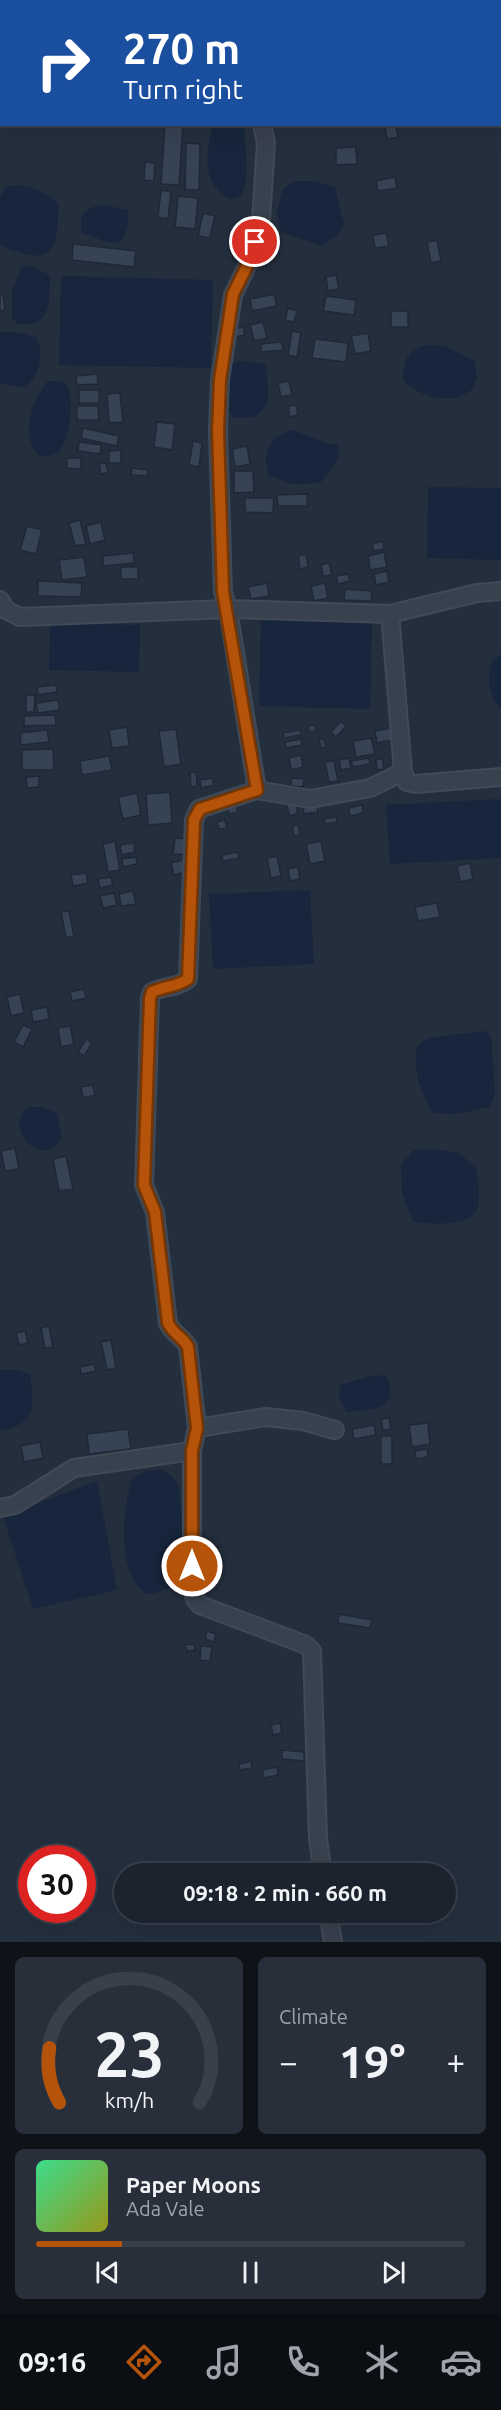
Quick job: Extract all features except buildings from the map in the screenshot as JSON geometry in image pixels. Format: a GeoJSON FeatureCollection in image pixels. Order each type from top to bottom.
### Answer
{"type":"FeatureCollection","features":[{"type":"Feature","properties":{"kind":"street"},"geometry":{"type":"LineString","coordinates":[[257,790],[228,609],[223,592],[218,443],[220,380],[233,294],[249,262],[261,221],[266,143],[262,126]]}},
{"type":"Feature","properties":{"kind":"street"},"geometry":{"type":"LineString","coordinates":[[0,600],[6,610],[20,617],[228,609],[390,614],[477,593],[501,591]]}},
{"type":"Feature","properties":{"kind":"street"},"geometry":{"type":"LineString","coordinates":[[390,614],[403,772],[407,782],[416,784],[501,777]]}},
{"type":"Feature","properties":{"kind":"street"},"geometry":{"type":"LineString","coordinates":[[321,1863],[318,1839],[312,1651],[306,1645],[200,1605],[192,1589],[192,1451],[197,1428],[188,1347],[184,1339],[172,1332],[168,1323],[155,1212],[144,1185],[150,998],[152,992],[159,988],[180,985],[188,979],[194,820],[200,809],[257,790],[310,799],[370,788],[403,772]]}},
{"type":"Feature","properties":{"kind":"street"},"geometry":{"type":"LineString","coordinates":[[197,1428],[266,1417],[303,1420],[335,1430]]}},
{"type":"Feature","properties":{"kind":"street"},"geometry":{"type":"LineString","coordinates":[[0,1508],[15,1505],[74,1468],[192,1451]]}},
{"type":"Feature","properties":{"kind":"street"},"geometry":{"type":"LineString","coordinates":[[330,1923],[333,1942]]}},
{"type":"Feature","properties":{"kind":"water"},"geometry":{"type":"Polygon","coordinates":[[[212,126],[244,126],[245,183],[243,191],[237,198],[231,199],[214,185],[208,167],[208,147],[212,126]]]}},
{"type":"Feature","properties":{"kind":"water"},"geometry":{"type":"Polygon","coordinates":[[[294,181],[313,181],[335,187],[344,224],[338,235],[322,246],[281,232],[277,212],[283,189],[294,181]]]}},
{"type":"Feature","properties":{"kind":"water"},"geometry":{"type":"Polygon","coordinates":[[[19,185],[40,191],[58,203],[57,234],[50,250],[44,254],[22,253],[0,244],[0,197],[5,187],[19,185]]]}},
{"type":"Feature","properties":{"kind":"water"},"geometry":{"type":"Polygon","coordinates":[[[103,205],[128,210],[127,227],[120,242],[110,243],[82,233],[81,221],[84,213],[103,205]]]}},
{"type":"Feature","properties":{"kind":"water"},"geometry":{"type":"Polygon","coordinates":[[[31,266],[50,275],[49,303],[43,317],[38,321],[18,324],[12,318],[12,292],[21,268],[31,266]]]}},
{"type":"Feature","properties":{"kind":"water"},"geometry":{"type":"Polygon","coordinates":[[[61,276],[213,280],[211,368],[59,365],[61,276]]]}},
{"type":"Feature","properties":{"kind":"water"},"geometry":{"type":"Polygon","coordinates":[[[0,332],[24,333],[37,338],[40,351],[39,365],[34,378],[24,388],[0,383],[0,332]]]}},
{"type":"Feature","properties":{"kind":"water"},"geometry":{"type":"Polygon","coordinates":[[[424,345],[445,346],[475,361],[477,378],[472,390],[459,397],[436,398],[408,385],[403,380],[407,358],[413,351],[424,345]]]}},
{"type":"Feature","properties":{"kind":"water"},"geometry":{"type":"Polygon","coordinates":[[[239,361],[265,364],[267,400],[261,412],[255,417],[234,418],[225,400],[227,367],[239,361]]]}},
{"type":"Feature","properties":{"kind":"water"},"geometry":{"type":"Polygon","coordinates":[[[48,381],[66,385],[71,408],[69,428],[63,445],[58,452],[48,457],[37,454],[32,445],[29,426],[33,407],[48,381]]]}},
{"type":"Feature","properties":{"kind":"water"},"geometry":{"type":"Polygon","coordinates":[[[293,430],[330,444],[339,445],[338,460],[320,483],[293,484],[269,476],[266,460],[269,447],[278,436],[293,430]]]}},
{"type":"Feature","properties":{"kind":"water"},"geometry":{"type":"Polygon","coordinates":[[[428,487],[501,488],[501,560],[427,558],[428,487]]]}},
{"type":"Feature","properties":{"kind":"water"},"geometry":{"type":"Polygon","coordinates":[[[261,615],[372,617],[370,709],[259,706],[261,615]]]}},
{"type":"Feature","properties":{"kind":"water"},"geometry":{"type":"Polygon","coordinates":[[[50,623],[140,625],[139,672],[49,670],[50,623]]]}},
{"type":"Feature","properties":{"kind":"water"},"geometry":{"type":"Polygon","coordinates":[[[501,655],[501,708],[491,693],[489,673],[493,661],[501,655]]]}},
{"type":"Feature","properties":{"kind":"water"},"geometry":{"type":"Polygon","coordinates":[[[501,799],[501,858],[390,864],[386,805],[501,799]]]}},
{"type":"Feature","properties":{"kind":"water"},"geometry":{"type":"Polygon","coordinates":[[[310,890],[314,964],[213,969],[209,894],[310,890]]]}},
{"type":"Feature","properties":{"kind":"water"},"geometry":{"type":"Polygon","coordinates":[[[485,1031],[491,1037],[494,1077],[495,1094],[490,1107],[457,1114],[433,1113],[424,1097],[419,1081],[416,1064],[417,1046],[428,1038],[485,1031]]]}},
{"type":"Feature","properties":{"kind":"water"},"geometry":{"type":"Polygon","coordinates":[[[29,1107],[41,1107],[57,1113],[62,1137],[54,1147],[45,1150],[36,1148],[28,1143],[22,1134],[19,1125],[21,1115],[29,1107]]]}},
{"type":"Feature","properties":{"kind":"water"},"geometry":{"type":"Polygon","coordinates":[[[436,1149],[459,1153],[476,1168],[478,1206],[468,1218],[460,1221],[440,1224],[413,1222],[402,1193],[401,1164],[414,1150],[436,1149]]]}},
{"type":"Feature","properties":{"kind":"water"},"geometry":{"type":"Polygon","coordinates":[[[0,1370],[18,1370],[30,1374],[32,1404],[27,1418],[12,1428],[0,1431],[0,1370]]]}},
{"type":"Feature","properties":{"kind":"water"},"geometry":{"type":"Polygon","coordinates":[[[385,1375],[390,1388],[387,1402],[368,1410],[346,1412],[339,1396],[340,1385],[367,1377],[385,1375]]]}},
{"type":"Feature","properties":{"kind":"water"},"geometry":{"type":"Polygon","coordinates":[[[161,1470],[172,1476],[178,1485],[183,1559],[181,1573],[174,1586],[146,1594],[136,1584],[129,1571],[124,1523],[132,1478],[146,1471],[161,1470]]]}},
{"type":"Feature","properties":{"kind":"water"},"geometry":{"type":"Polygon","coordinates":[[[97,1481],[117,1590],[33,1609],[3,1516],[97,1481]]]}},
{"type":"Feature","properties":{"kind":"route"},"geometry":{"type":"LineString","coordinates":[[192,1566],[192,1451],[197,1428],[188,1347],[184,1339],[172,1332],[168,1323],[155,1212],[144,1185],[150,998],[152,992],[159,988],[180,985],[188,979],[194,820],[200,809],[257,790],[228,609],[223,592],[218,431],[220,380],[233,294],[249,262],[255,242]]}}]}
